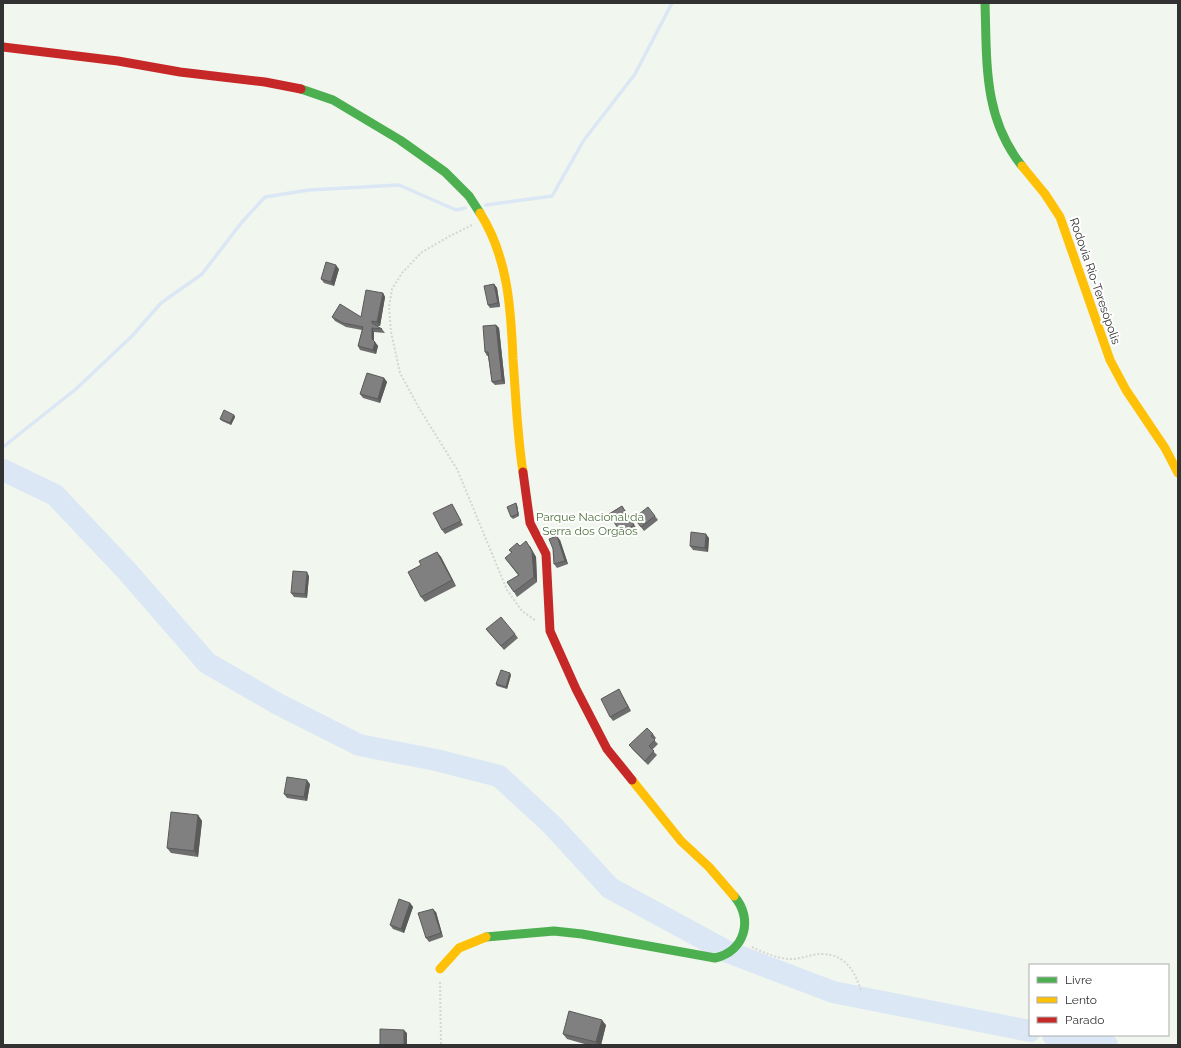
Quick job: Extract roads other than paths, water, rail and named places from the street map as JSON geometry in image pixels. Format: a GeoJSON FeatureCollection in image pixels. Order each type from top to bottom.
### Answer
{"type":"FeatureCollection","features":[{"type":"Feature","properties":{"kind":"main road","name":"Rodovia Rio-Teresópolis"},"geometry":{"type":"LineString","coordinates":[[985,3],[991,101],[996,124],[1004,141],[1060,216],[1108,356],[1128,394],[1159,438],[1178,473]]}},
{"type":"Feature","properties":{"kind":"main road"},"geometry":{"type":"LineString","coordinates":[[3,47],[118,62],[193,74],[265,82],[298,88],[333,100],[400,140],[445,172],[469,196],[484,220],[498,248],[510,299],[518,440],[530,523],[546,554],[550,631],[576,689],[607,749],[681,841],[709,867],[738,901],[744,911],[746,924],[738,944],[723,956],[715,958],[582,934],[554,931],[489,936],[459,948],[440,969]]}},
{"type":"Feature","properties":{"kind":"waterway"},"geometry":{"type":"LineString","coordinates":[[486,205],[552,196],[584,140],[635,74],[672,3]]}},
{"type":"Feature","properties":{"kind":"waterway"},"geometry":{"type":"LineString","coordinates":[[3,447],[76,389],[132,336],[161,303],[202,274],[242,222],[265,197],[309,190],[399,185],[456,210],[465,208]]}},
{"type":"Feature","properties":{"kind":"waterway"},"geometry":{"type":"LineString","coordinates":[[3,470],[55,495],[126,570],[207,663],[278,704],[359,745],[436,760],[499,776],[552,825],[610,888],[728,952],[833,992],[1029,1031]]}},
{"type":"Feature","properties":{"kind":"waterway"},"geometry":{"type":"LineString","coordinates":[[1058,1036],[1107,1045]]}},
{"type":"Feature","properties":{"kind":"park label","name":"Parque Nacional da Serra dos Orgãos"},"geometry":{"type":"Point","coordinates":[590,524]}}]}
